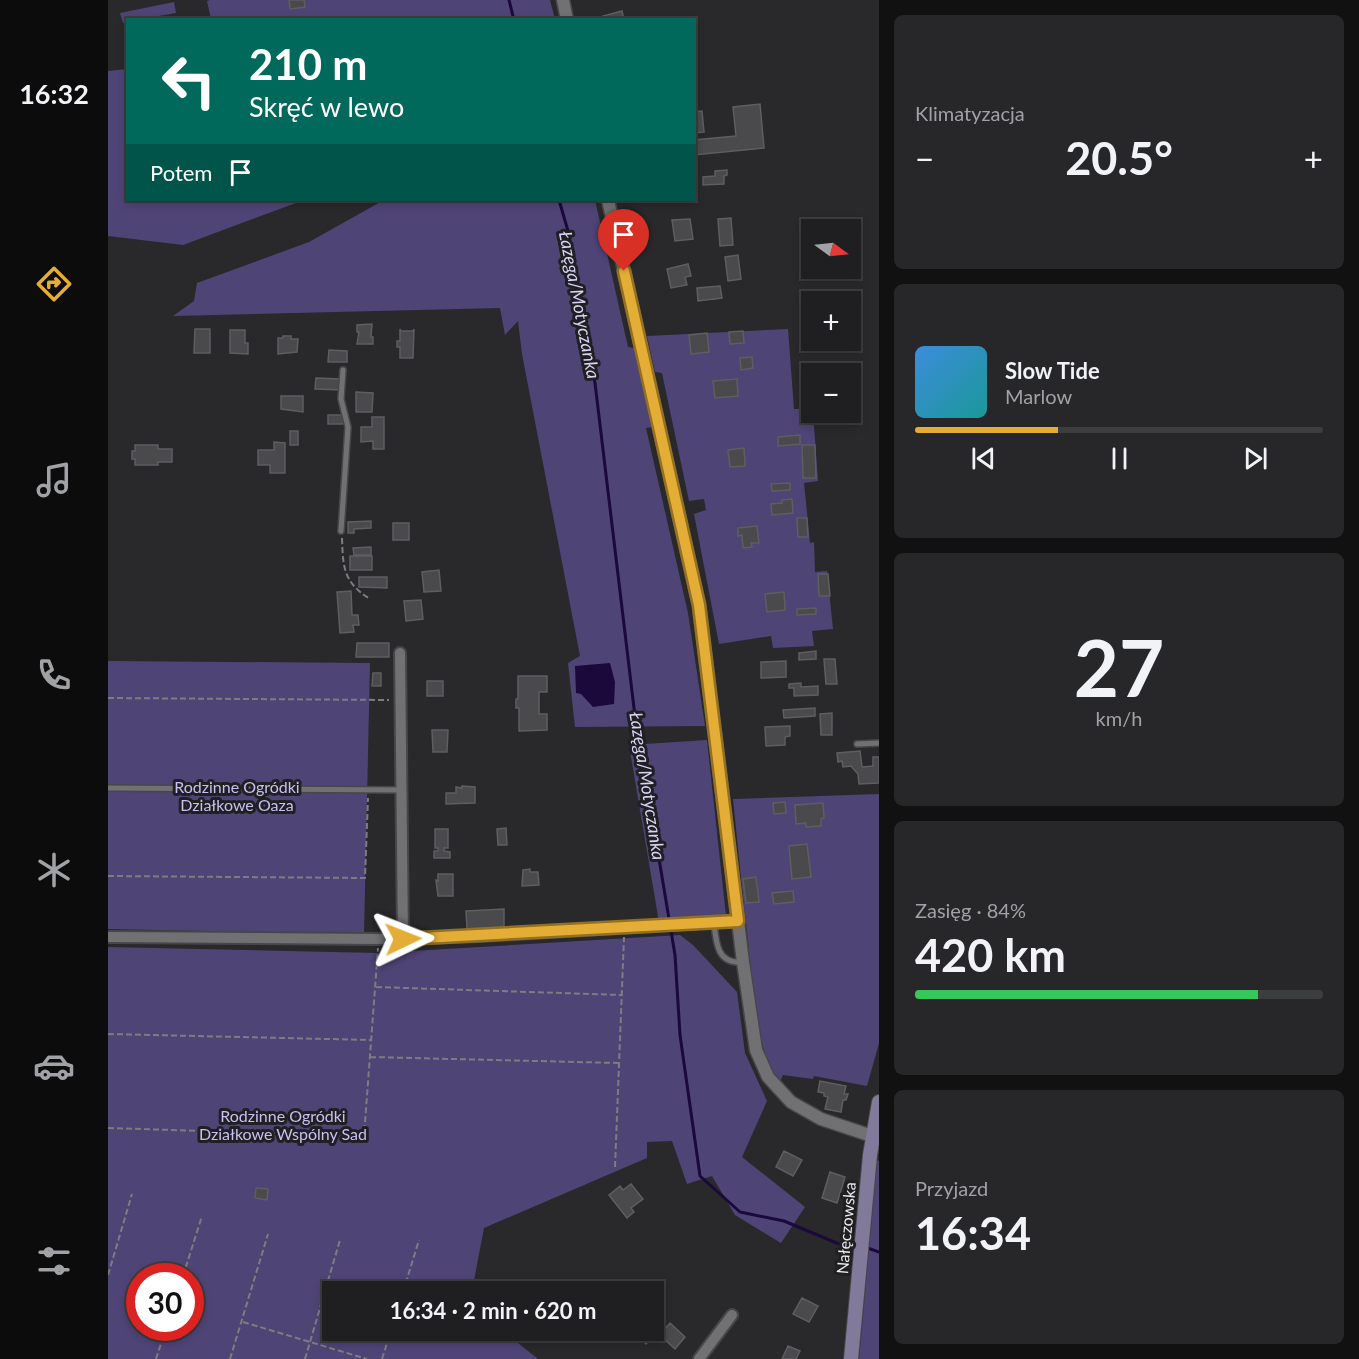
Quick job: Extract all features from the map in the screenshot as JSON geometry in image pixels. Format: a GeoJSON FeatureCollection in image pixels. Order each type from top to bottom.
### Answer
{"type":"FeatureCollection","features":[{"type":"Feature","properties":{"kind":"main road","name":"Nałęczowska"},"geometry":{"type":"LineString","coordinates":[[851,1359],[872,1136],[879,1102]]}},
{"type":"Feature","properties":{"kind":"street"},"geometry":{"type":"LineString","coordinates":[[563,0],[567,18]]}},
{"type":"Feature","properties":{"kind":"street"},"geometry":{"type":"LineString","coordinates":[[608,201],[699,605],[754,1042],[768,1077],[783,1095],[806,1112],[821,1119],[872,1136]]}},
{"type":"Feature","properties":{"kind":"street"},"geometry":{"type":"LineString","coordinates":[[400,653],[403,939]]}},
{"type":"Feature","properties":{"kind":"street"},"geometry":{"type":"LineString","coordinates":[[108,937],[403,939],[738,921]]}},
{"type":"Feature","properties":{"kind":"street"},"geometry":{"type":"LineString","coordinates":[[699,1359],[732,1315]]}},
{"type":"Feature","properties":{"kind":"lane"},"geometry":{"type":"LineString","coordinates":[[341,531],[348,427],[341,399],[343,370]]}},
{"type":"Feature","properties":{"kind":"lane"},"geometry":{"type":"LineString","coordinates":[[857,744],[879,743]]}},
{"type":"Feature","properties":{"kind":"lane"},"geometry":{"type":"LineString","coordinates":[[108,788],[402,790]]}},
{"type":"Feature","properties":{"kind":"lane"},"geometry":{"type":"LineString","coordinates":[[714,923],[716,945],[721,955],[734,963],[743,962]]}},
{"type":"Feature","properties":{"kind":"path"},"geometry":{"type":"LineString","coordinates":[[341,531],[342,555],[348,581],[356,590],[370,599]]}},
{"type":"Feature","properties":{"kind":"path"},"geometry":{"type":"LineString","coordinates":[[108,698],[401,700]]}},
{"type":"Feature","properties":{"kind":"path"},"geometry":{"type":"LineString","coordinates":[[108,876],[365,878],[369,789]]}},
{"type":"Feature","properties":{"kind":"path"},"geometry":{"type":"LineString","coordinates":[[615,1167],[624,928]]}},
{"type":"Feature","properties":{"kind":"path"},"geometry":{"type":"LineString","coordinates":[[108,1128],[364,1136],[378,939]]}},
{"type":"Feature","properties":{"kind":"path"},"geometry":{"type":"LineString","coordinates":[[376,987],[621,995]]}},
{"type":"Feature","properties":{"kind":"path"},"geometry":{"type":"LineString","coordinates":[[108,1034],[372,1040]]}},
{"type":"Feature","properties":{"kind":"path"},"geometry":{"type":"LineString","coordinates":[[370,1057],[619,1063]]}},
{"type":"Feature","properties":{"kind":"path"},"geometry":{"type":"LineString","coordinates":[[108,1275],[132,1194]]}},
{"type":"Feature","properties":{"kind":"path"},"geometry":{"type":"LineString","coordinates":[[187,1263],[202,1216]]}},
{"type":"Feature","properties":{"kind":"path"},"geometry":{"type":"LineString","coordinates":[[230,1359],[268,1234]]}},
{"type":"Feature","properties":{"kind":"path"},"geometry":{"type":"LineString","coordinates":[[305,1359],[340,1240]]}},
{"type":"Feature","properties":{"kind":"path"},"geometry":{"type":"LineString","coordinates":[[406,1281],[419,1240]]}},
{"type":"Feature","properties":{"kind":"path"},"geometry":{"type":"LineString","coordinates":[[242,1322],[367,1359]]}},
{"type":"Feature","properties":{"kind":"path"},"geometry":{"type":"LineString","coordinates":[[156,1359],[162,1341]]}},
{"type":"Feature","properties":{"kind":"path"},"geometry":{"type":"LineString","coordinates":[[382,1359],[387,1341]]}},
{"type":"Feature","properties":{"kind":"green space"},"geometry":{"type":"Polygon","coordinates":[[[550,0],[555,18],[211,18],[207,1],[550,0]]]}},
{"type":"Feature","properties":{"kind":"green space"},"geometry":{"type":"Polygon","coordinates":[[[174,2],[176,13],[147,18],[126,18],[126,22],[123,23],[120,13],[174,2]]]}},
{"type":"Feature","properties":{"kind":"green space"},"geometry":{"type":"Polygon","coordinates":[[[126,69],[126,201],[301,201],[183,245],[108,236],[108,71],[126,69]]]}},
{"type":"Feature","properties":{"kind":"green space"},"geometry":{"type":"Polygon","coordinates":[[[382,201],[595,201],[628,347],[634,348],[652,427],[646,428],[688,613],[705,726],[575,727],[568,663],[580,656],[522,354],[518,321],[505,335],[500,308],[173,316],[194,301],[197,283],[309,242],[382,201]]]}},
{"type":"Feature","properties":{"kind":"green space"},"geometry":{"type":"Polygon","coordinates":[[[788,329],[794,409],[801,409],[801,423],[814,423],[818,481],[804,483],[810,543],[814,542],[815,572],[827,571],[833,629],[812,631],[814,646],[773,648],[771,636],[719,644],[694,514],[706,510],[704,499],[689,501],[662,373],[655,372],[647,336],[788,329]]]}},
{"type":"Feature","properties":{"kind":"green space","name":"Rodzinne Ogródki Działkowe Oaza"},"geometry":{"type":"Polygon","coordinates":[[[108,661],[370,663],[364,934],[108,929],[108,661]]]}},
{"type":"Feature","properties":{"kind":"green space"},"geometry":{"type":"Polygon","coordinates":[[[707,740],[726,916],[659,922],[629,745],[707,740]]]}},
{"type":"Feature","properties":{"kind":"green space"},"geometry":{"type":"Polygon","coordinates":[[[879,794],[879,1043],[867,1086],[814,1076],[813,1079],[783,1075],[780,1082],[765,1052],[756,1014],[733,799],[879,794]]]}},
{"type":"Feature","properties":{"kind":"green space","name":"Rodzinne Ogródki Działkowe Wspólny Sad"},"geometry":{"type":"Polygon","coordinates":[[[680,935],[693,945],[737,992],[745,1053],[767,1101],[742,1157],[805,1207],[781,1243],[735,1215],[712,1176],[687,1184],[672,1141],[647,1142],[647,1158],[484,1228],[474,1281],[322,1281],[322,1341],[516,1341],[538,1359],[108,1359],[108,947],[378,953],[680,935]]]}},
{"type":"Feature","properties":{"kind":"green space"},"geometry":{"type":"Polygon","coordinates":[[[877,1160],[879,1161],[879,1359],[859,1359],[877,1160]]]}},
{"type":"Feature","properties":{"kind":"shaded area"},"geometry":{"type":"Polygon","coordinates":[[[610,663],[615,682],[614,704],[593,707],[581,694],[576,693],[575,666],[610,663]]]}},
{"type":"Feature","properties":{"kind":"building"},"geometry":{"type":"Polygon","coordinates":[[[289,0],[304,0],[305,7],[290,9],[289,0]]]}},
{"type":"Feature","properties":{"kind":"building"},"geometry":{"type":"Polygon","coordinates":[[[622,11],[624,18],[604,18],[603,16],[622,11]]]}},
{"type":"Feature","properties":{"kind":"building"},"geometry":{"type":"Polygon","coordinates":[[[760,104],[764,148],[696,155],[696,140],[736,136],[733,107],[760,104]]]}},
{"type":"Feature","properties":{"kind":"building"},"geometry":{"type":"Polygon","coordinates":[[[702,111],[704,132],[696,133],[696,112],[702,111]]]}},
{"type":"Feature","properties":{"kind":"building"},"geometry":{"type":"Polygon","coordinates":[[[727,170],[724,184],[703,185],[703,177],[715,176],[715,171],[727,170]]]}},
{"type":"Feature","properties":{"kind":"building"},"geometry":{"type":"Polygon","coordinates":[[[731,218],[733,245],[720,246],[718,219],[731,218]]]}},
{"type":"Feature","properties":{"kind":"building"},"geometry":{"type":"Polygon","coordinates":[[[690,219],[693,239],[675,241],[672,220],[690,219]]]}},
{"type":"Feature","properties":{"kind":"building"},"geometry":{"type":"Polygon","coordinates":[[[738,255],[741,279],[728,281],[725,257],[738,255]]]}},
{"type":"Feature","properties":{"kind":"building"},"geometry":{"type":"Polygon","coordinates":[[[688,264],[691,276],[685,277],[687,285],[671,288],[667,269],[688,264]]]}},
{"type":"Feature","properties":{"kind":"building"},"geometry":{"type":"Polygon","coordinates":[[[720,286],[722,298],[698,301],[697,288],[720,286]]]}},
{"type":"Feature","properties":{"kind":"building"},"geometry":{"type":"Polygon","coordinates":[[[372,324],[373,344],[357,344],[359,332],[357,332],[357,325],[372,324]]]}},
{"type":"Feature","properties":{"kind":"building"},"geometry":{"type":"Polygon","coordinates":[[[195,329],[210,329],[210,353],[194,353],[195,329]]]}},
{"type":"Feature","properties":{"kind":"building"},"geometry":{"type":"Polygon","coordinates":[[[400,329],[401,331],[413,331],[414,329],[413,358],[400,358],[400,347],[397,347],[397,341],[400,341],[400,329]]]}},
{"type":"Feature","properties":{"kind":"building"},"geometry":{"type":"Polygon","coordinates":[[[230,330],[245,330],[248,354],[230,353],[230,330]]]}},
{"type":"Feature","properties":{"kind":"building"},"geometry":{"type":"Polygon","coordinates":[[[743,331],[744,343],[730,344],[729,332],[743,331]]]}},
{"type":"Feature","properties":{"kind":"building"},"geometry":{"type":"Polygon","coordinates":[[[707,333],[709,352],[691,354],[689,335],[707,333]]]}},
{"type":"Feature","properties":{"kind":"building"},"geometry":{"type":"Polygon","coordinates":[[[283,336],[298,339],[297,352],[278,354],[278,338],[283,338],[283,336]]]}},
{"type":"Feature","properties":{"kind":"building"},"geometry":{"type":"Polygon","coordinates":[[[329,350],[347,351],[347,362],[328,362],[329,350]]]}},
{"type":"Feature","properties":{"kind":"building"},"geometry":{"type":"Polygon","coordinates":[[[752,357],[753,368],[741,370],[740,358],[752,357]]]}},
{"type":"Feature","properties":{"kind":"building"},"geometry":{"type":"Polygon","coordinates":[[[316,378],[342,379],[342,390],[315,389],[316,378]]]}},
{"type":"Feature","properties":{"kind":"building"},"geometry":{"type":"Polygon","coordinates":[[[737,379],[738,396],[715,398],[713,381],[737,379]]]}},
{"type":"Feature","properties":{"kind":"building"},"geometry":{"type":"Polygon","coordinates":[[[356,392],[373,393],[372,412],[356,412],[356,392]]]}},
{"type":"Feature","properties":{"kind":"building"},"geometry":{"type":"Polygon","coordinates":[[[281,396],[303,396],[303,412],[281,409],[281,396]]]}},
{"type":"Feature","properties":{"kind":"building"},"geometry":{"type":"Polygon","coordinates":[[[328,415],[344,415],[343,424],[328,424],[328,415]]]}},
{"type":"Feature","properties":{"kind":"building"},"geometry":{"type":"Polygon","coordinates":[[[372,417],[384,417],[384,449],[373,449],[373,441],[361,442],[361,427],[372,427],[372,417]]]}},
{"type":"Feature","properties":{"kind":"building"},"geometry":{"type":"Polygon","coordinates":[[[290,431],[298,431],[298,445],[290,445],[290,431]]]}},
{"type":"Feature","properties":{"kind":"building"},"geometry":{"type":"Polygon","coordinates":[[[800,435],[800,444],[778,446],[778,437],[800,435]]]}},
{"type":"Feature","properties":{"kind":"building"},"geometry":{"type":"Polygon","coordinates":[[[274,442],[285,443],[285,473],[270,473],[270,465],[258,465],[258,450],[274,450],[274,442]]]}},
{"type":"Feature","properties":{"kind":"building"},"geometry":{"type":"Polygon","coordinates":[[[135,445],[158,445],[158,449],[172,449],[172,462],[158,462],[158,465],[135,465],[132,451],[135,451],[135,445]]]}},
{"type":"Feature","properties":{"kind":"building"},"geometry":{"type":"Polygon","coordinates":[[[802,445],[815,445],[816,478],[803,478],[802,445]]]}},
{"type":"Feature","properties":{"kind":"building"},"geometry":{"type":"Polygon","coordinates":[[[744,448],[745,466],[730,467],[728,450],[744,448]]]}},
{"type":"Feature","properties":{"kind":"building"},"geometry":{"type":"Polygon","coordinates":[[[790,483],[790,490],[772,491],[771,484],[790,483]]]}},
{"type":"Feature","properties":{"kind":"building"},"geometry":{"type":"Polygon","coordinates":[[[792,499],[793,513],[772,515],[771,504],[792,499]]]}},
{"type":"Feature","properties":{"kind":"building"},"geometry":{"type":"Polygon","coordinates":[[[797,518],[807,518],[808,537],[798,537],[797,518]]]}},
{"type":"Feature","properties":{"kind":"building"},"geometry":{"type":"Polygon","coordinates":[[[371,521],[371,528],[354,529],[354,533],[348,533],[348,522],[371,521]]]}},
{"type":"Feature","properties":{"kind":"building"},"geometry":{"type":"Polygon","coordinates":[[[393,523],[409,523],[409,540],[393,540],[393,523]]]}},
{"type":"Feature","properties":{"kind":"building"},"geometry":{"type":"Polygon","coordinates":[[[757,526],[759,543],[751,543],[752,547],[743,548],[742,535],[738,536],[738,528],[757,526]]]}},
{"type":"Feature","properties":{"kind":"building"},"geometry":{"type":"Polygon","coordinates":[[[371,547],[371,555],[354,555],[353,548],[371,547]]]}},
{"type":"Feature","properties":{"kind":"building"},"geometry":{"type":"Polygon","coordinates":[[[350,556],[372,556],[372,570],[350,570],[350,556]]]}},
{"type":"Feature","properties":{"kind":"building"},"geometry":{"type":"Polygon","coordinates":[[[439,570],[441,591],[424,592],[422,572],[439,570]]]}},
{"type":"Feature","properties":{"kind":"building"},"geometry":{"type":"Polygon","coordinates":[[[818,574],[828,574],[830,596],[819,596],[818,574]]]}},
{"type":"Feature","properties":{"kind":"building"},"geometry":{"type":"Polygon","coordinates":[[[359,577],[387,577],[387,588],[359,587],[359,577]]]}},
{"type":"Feature","properties":{"kind":"building"},"geometry":{"type":"Polygon","coordinates":[[[351,591],[352,615],[358,615],[359,625],[353,625],[354,632],[340,633],[337,592],[351,591]]]}},
{"type":"Feature","properties":{"kind":"building"},"geometry":{"type":"Polygon","coordinates":[[[784,592],[785,610],[767,612],[765,594],[784,592]]]}},
{"type":"Feature","properties":{"kind":"building"},"geometry":{"type":"Polygon","coordinates":[[[421,600],[423,619],[406,621],[404,601],[421,600]]]}},
{"type":"Feature","properties":{"kind":"building"},"geometry":{"type":"Polygon","coordinates":[[[816,608],[816,614],[797,615],[797,609],[816,608]]]}},
{"type":"Feature","properties":{"kind":"building"},"geometry":{"type":"Polygon","coordinates":[[[357,643],[389,643],[389,657],[356,657],[357,643]]]}},
{"type":"Feature","properties":{"kind":"building"},"geometry":{"type":"Polygon","coordinates":[[[816,651],[816,659],[799,660],[799,653],[816,651]]]}},
{"type":"Feature","properties":{"kind":"building"},"geometry":{"type":"Polygon","coordinates":[[[824,659],[835,659],[837,684],[826,684],[824,659]]]}},
{"type":"Feature","properties":{"kind":"building"},"geometry":{"type":"Polygon","coordinates":[[[786,661],[786,677],[761,678],[761,662],[786,661]]]}},
{"type":"Feature","properties":{"kind":"building"},"geometry":{"type":"Polygon","coordinates":[[[373,673],[381,673],[381,686],[372,686],[373,673]]]}},
{"type":"Feature","properties":{"kind":"building"},"geometry":{"type":"Polygon","coordinates":[[[518,676],[547,676],[547,692],[539,692],[539,714],[547,714],[547,730],[519,731],[519,708],[516,708],[518,676]]]}},
{"type":"Feature","properties":{"kind":"building"},"geometry":{"type":"Polygon","coordinates":[[[427,681],[443,681],[443,696],[427,696],[427,681]]]}},
{"type":"Feature","properties":{"kind":"building"},"geometry":{"type":"Polygon","coordinates":[[[801,683],[801,687],[818,686],[818,695],[794,696],[794,688],[789,688],[789,684],[801,683]]]}},
{"type":"Feature","properties":{"kind":"building"},"geometry":{"type":"Polygon","coordinates":[[[815,708],[815,716],[784,718],[783,710],[815,708]]]}},
{"type":"Feature","properties":{"kind":"building"},"geometry":{"type":"Polygon","coordinates":[[[832,713],[832,735],[821,735],[820,714],[832,713]]]}},
{"type":"Feature","properties":{"kind":"building"},"geometry":{"type":"Polygon","coordinates":[[[790,726],[790,736],[785,737],[785,745],[766,746],[765,727],[790,726]]]}},
{"type":"Feature","properties":{"kind":"building"},"geometry":{"type":"Polygon","coordinates":[[[432,730],[448,730],[447,752],[433,752],[432,730]]]}},
{"type":"Feature","properties":{"kind":"building"},"geometry":{"type":"Polygon","coordinates":[[[860,751],[862,767],[873,766],[873,757],[879,757],[879,783],[859,784],[858,774],[851,766],[843,767],[842,761],[838,762],[837,753],[860,751]]]}},
{"type":"Feature","properties":{"kind":"building"},"geometry":{"type":"Polygon","coordinates":[[[462,786],[475,787],[475,803],[446,804],[446,793],[456,793],[456,787],[462,788],[462,786]]]}},
{"type":"Feature","properties":{"kind":"building"},"geometry":{"type":"Polygon","coordinates":[[[785,802],[786,813],[774,814],[773,803],[785,802]]]}},
{"type":"Feature","properties":{"kind":"building"},"geometry":{"type":"Polygon","coordinates":[[[823,803],[824,818],[821,819],[821,826],[806,827],[806,823],[796,824],[795,805],[823,803]]]}},
{"type":"Feature","properties":{"kind":"building"},"geometry":{"type":"Polygon","coordinates":[[[506,828],[507,845],[498,845],[497,829],[506,828]]]}},
{"type":"Feature","properties":{"kind":"building"},"geometry":{"type":"Polygon","coordinates":[[[435,829],[448,829],[448,848],[444,848],[444,851],[450,852],[450,858],[434,858],[434,851],[438,851],[438,848],[435,848],[435,829]]]}},
{"type":"Feature","properties":{"kind":"building"},"geometry":{"type":"Polygon","coordinates":[[[807,844],[811,877],[792,879],[789,846],[807,844]]]}},
{"type":"Feature","properties":{"kind":"building"},"geometry":{"type":"Polygon","coordinates":[[[530,869],[530,872],[538,872],[539,885],[522,886],[523,870],[530,869]]]}},
{"type":"Feature","properties":{"kind":"building"},"geometry":{"type":"Polygon","coordinates":[[[438,874],[453,874],[453,896],[438,896],[436,880],[438,881],[438,874]]]}},
{"type":"Feature","properties":{"kind":"building"},"geometry":{"type":"Polygon","coordinates":[[[756,877],[759,902],[746,903],[743,879],[756,877]]]}},
{"type":"Feature","properties":{"kind":"building"},"geometry":{"type":"Polygon","coordinates":[[[793,891],[794,902],[774,904],[772,893],[793,891]]]}},
{"type":"Feature","properties":{"kind":"building"},"geometry":{"type":"Polygon","coordinates":[[[504,909],[504,927],[467,929],[466,911],[504,909]]]}},
{"type":"Feature","properties":{"kind":"building"},"geometry":{"type":"Polygon","coordinates":[[[820,1081],[846,1086],[844,1094],[848,1094],[846,1100],[843,1100],[841,1112],[825,1109],[828,1097],[818,1092],[820,1081]]]}},
{"type":"Feature","properties":{"kind":"building"},"geometry":{"type":"Polygon","coordinates":[[[784,1151],[802,1160],[793,1176],[776,1167],[784,1151]]]}},
{"type":"Feature","properties":{"kind":"building"},"geometry":{"type":"Polygon","coordinates":[[[830,1172],[845,1177],[837,1203],[822,1198],[830,1172]]]}},
{"type":"Feature","properties":{"kind":"building"},"geometry":{"type":"Polygon","coordinates":[[[631,1184],[643,1199],[631,1208],[634,1212],[627,1218],[609,1195],[620,1186],[623,1190],[631,1184]]]}},
{"type":"Feature","properties":{"kind":"building"},"geometry":{"type":"Polygon","coordinates":[[[256,1188],[268,1189],[267,1200],[255,1198],[256,1188]]]}},
{"type":"Feature","properties":{"kind":"building"},"geometry":{"type":"Polygon","coordinates":[[[802,1298],[818,1306],[809,1322],[793,1314],[802,1298]]]}},
{"type":"Feature","properties":{"kind":"building"},"geometry":{"type":"Polygon","coordinates":[[[670,1323],[685,1337],[675,1349],[664,1339],[664,1330],[670,1323]]]}},
{"type":"Feature","properties":{"kind":"building"},"geometry":{"type":"Polygon","coordinates":[[[788,1346],[800,1351],[796,1359],[782,1359],[788,1346]]]}},
{"type":"Feature","properties":{"kind":"waterway","name":"Łazęga/Motyczanka"},"geometry":{"type":"LineString","coordinates":[[509,0],[514,18]]}},
{"type":"Feature","properties":{"kind":"waterway","name":"Łazęga/Motyczanka"},"geometry":{"type":"LineString","coordinates":[[559,201],[568,231],[595,383],[634,708],[675,955],[680,1035],[700,1176],[740,1212],[784,1221],[839,1244],[858,1246]]}},
{"type":"Feature","properties":{"kind":"waterway","name":"Łazęga/Motyczanka"},"geometry":{"type":"LineString","coordinates":[[865,1247],[879,1252]]}},
{"type":"Feature","properties":{"kind":"route"},"geometry":{"type":"LineString","coordinates":[[403,939],[738,921],[699,605],[624,271]]}}]}
